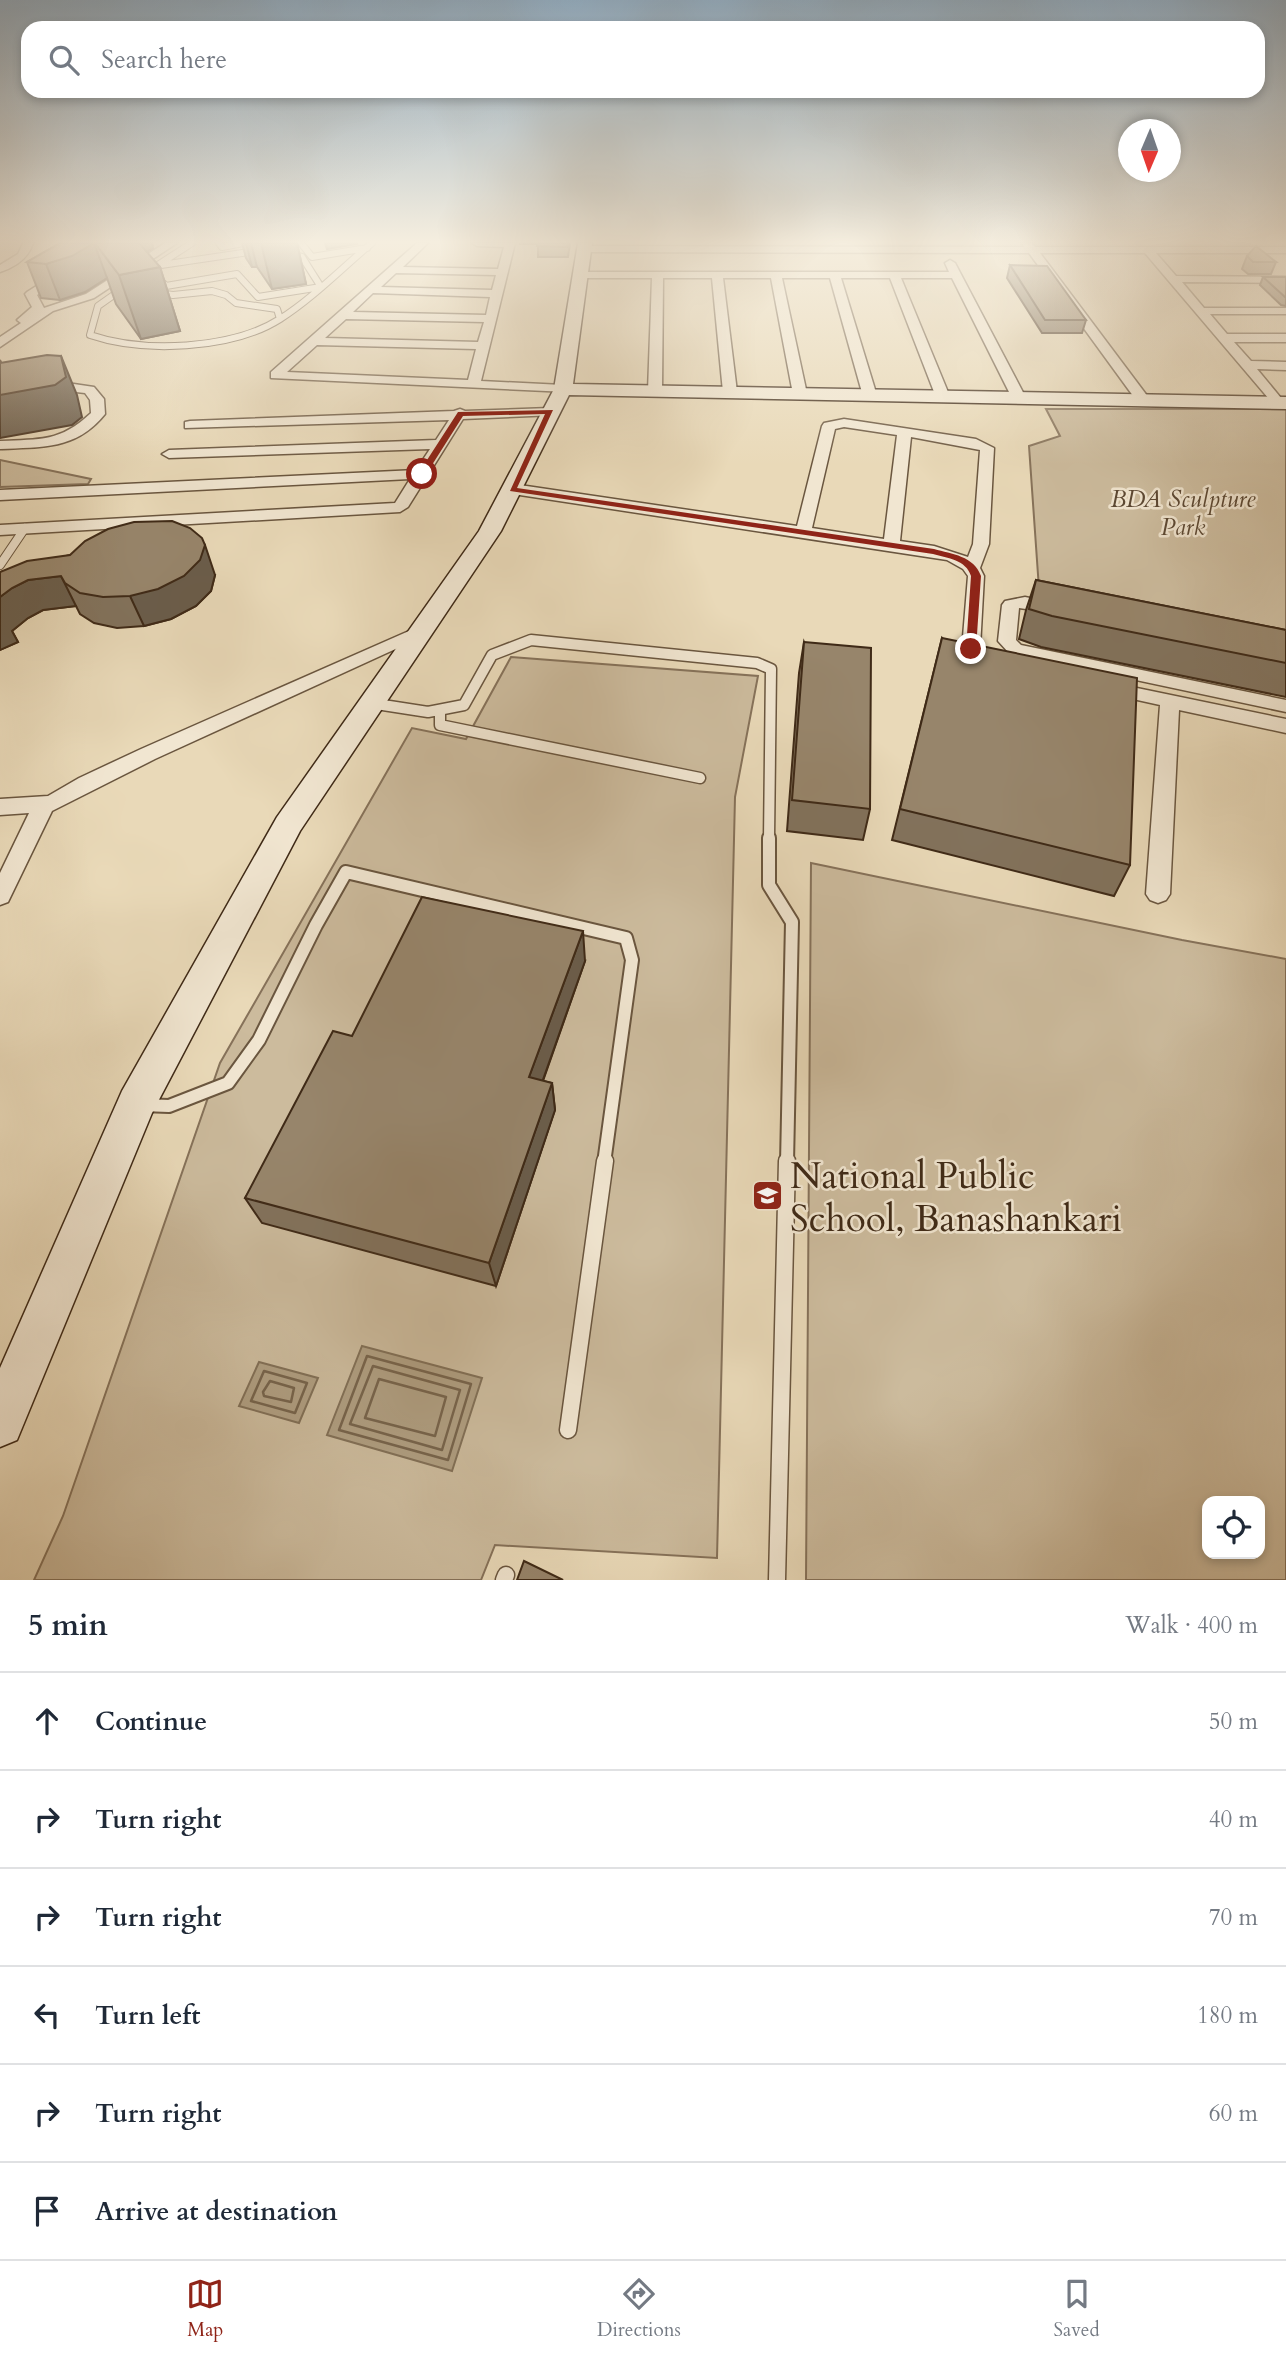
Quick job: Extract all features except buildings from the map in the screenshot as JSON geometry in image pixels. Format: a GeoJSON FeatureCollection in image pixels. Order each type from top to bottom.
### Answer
{"type":"FeatureCollection","features":[{"type":"Feature","properties":{"kind":"street"},"geometry":{"type":"LineString","coordinates":[[0,343],[31,317]]}},
{"type":"Feature","properties":{"kind":"street"},"geometry":{"type":"LineString","coordinates":[[0,335],[35,317]]}},
{"type":"Feature","properties":{"kind":"street"},"geometry":{"type":"LineString","coordinates":[[342,317],[276,375],[474,383],[555,402]]}},
{"type":"Feature","properties":{"kind":"street"},"geometry":{"type":"LineString","coordinates":[[407,317],[490,319],[474,383]]}},
{"type":"Feature","properties":{"kind":"street"},"geometry":{"type":"LineString","coordinates":[[0,1423],[136,1104],[288,825],[418,632],[490,531],[555,402],[573,317]]}},
{"type":"Feature","properties":{"kind":"street"},"geometry":{"type":"LineString","coordinates":[[655,391],[658,317]]}},
{"type":"Feature","properties":{"kind":"street"},"geometry":{"type":"LineString","coordinates":[[722,317],[730,392]]}},
{"type":"Feature","properties":{"kind":"street"},"geometry":{"type":"LineString","coordinates":[[784,317],[800,394]]}},
{"type":"Feature","properties":{"kind":"street"},"geometry":{"type":"LineString","coordinates":[[847,317],[870,396]]}},
{"type":"Feature","properties":{"kind":"street"},"geometry":{"type":"LineString","coordinates":[[911,317],[943,397]]}},
{"type":"Feature","properties":{"kind":"street"},"geometry":{"type":"LineString","coordinates":[[977,317],[1019,398]]}},
{"type":"Feature","properties":{"kind":"street"},"geometry":{"type":"LineString","coordinates":[[1081,317],[1144,401]]}},
{"type":"Feature","properties":{"kind":"street"},"geometry":{"type":"LineString","coordinates":[[1207,317],[1283,403]]}},
{"type":"Feature","properties":{"kind":"street"},"geometry":{"type":"LineString","coordinates":[[1225,338],[1286,338]]}},
{"type":"Feature","properties":{"kind":"street"},"geometry":{"type":"LineString","coordinates":[[314,341],[483,346]]}},
{"type":"Feature","properties":{"kind":"street"},"geometry":{"type":"LineString","coordinates":[[1250,365],[1286,366]]}},
{"type":"Feature","properties":{"kind":"street"},"geometry":{"type":"LineString","coordinates":[[0,377],[22,380],[29,390],[67,387],[89,390],[96,395],[98,414],[77,434],[43,443],[0,445]]}},
{"type":"Feature","properties":{"kind":"street"},"geometry":{"type":"LineString","coordinates":[[190,425],[460,414],[655,391],[1283,403]]}},
{"type":"Feature","properties":{"kind":"street"},"geometry":{"type":"LineString","coordinates":[[0,495],[80,491],[196,502],[400,507],[460,414]]}},
{"type":"Feature","properties":{"kind":"street"},"geometry":{"type":"LineString","coordinates":[[304,480],[321,419]]}},
{"type":"Feature","properties":{"kind":"street"},"geometry":{"type":"LineString","coordinates":[[803,533],[829,426],[844,424],[905,431],[976,443],[987,448],[981,544],[973,567]]}},
{"type":"Feature","properties":{"kind":"street"},"geometry":{"type":"LineString","coordinates":[[891,545],[905,431]]}},
{"type":"Feature","properties":{"kind":"street"},"geometry":{"type":"LineString","coordinates":[[169,454],[442,444]]}},
{"type":"Feature","properties":{"kind":"street"},"geometry":{"type":"LineString","coordinates":[[0,530],[57,527],[304,480],[422,474]]}},
{"type":"Feature","properties":{"kind":"street"},"geometry":{"type":"LineString","coordinates":[[513,489],[934,551],[962,559],[973,567],[976,576],[971,649],[979,657],[1014,667]]}},
{"type":"Feature","properties":{"kind":"street"},"geometry":{"type":"LineString","coordinates":[[57,527],[80,491]]}},
{"type":"Feature","properties":{"kind":"street"},"geometry":{"type":"LineString","coordinates":[[1077,613],[1025,602],[1010,605],[1007,641],[1015,649],[1286,706]]}},
{"type":"Feature","properties":{"kind":"street"},"geometry":{"type":"LineString","coordinates":[[0,807],[44,805],[86,783],[418,632]]}},
{"type":"Feature","properties":{"kind":"street"},"geometry":{"type":"LineString","coordinates":[[1096,685],[1286,726]]}},
{"type":"Feature","properties":{"kind":"street"},"geometry":{"type":"LineString","coordinates":[[1244,697],[1244,717]]}},
{"type":"Feature","properties":{"kind":"street"},"geometry":{"type":"LineString","coordinates":[[1158,894],[1170,702]]}},
{"type":"Feature","properties":{"kind":"street"},"geometry":{"type":"LineString","coordinates":[[0,796],[32,794],[54,787],[86,783]]}},
{"type":"Feature","properties":{"kind":"street"},"geometry":{"type":"LineString","coordinates":[[0,896],[44,805]]}},
{"type":"Feature","properties":{"kind":"lane"},"geometry":{"type":"LineString","coordinates":[[95,317],[90,335],[124,345],[161,347],[265,328],[283,317]]}},
{"type":"Feature","properties":{"kind":"lane"},"geometry":{"type":"LineString","coordinates":[[0,565],[25,528]]}},
{"type":"Feature","properties":{"kind":"lane"},"geometry":{"type":"LineString","coordinates":[[370,703],[426,713],[440,713],[464,705],[492,655],[531,640],[758,663],[771,669],[769,886],[792,922],[777,1580]]}},
{"type":"Feature","properties":{"kind":"lane"},"geometry":{"type":"LineString","coordinates":[[440,713],[440,724],[701,778]]}},
{"type":"Feature","properties":{"kind":"lane"},"geometry":{"type":"LineString","coordinates":[[136,1104],[169,1106],[228,1083],[259,1040],[316,925],[346,872],[626,938],[632,960],[568,1430]]}},
{"type":"Feature","properties":{"kind":"green space","name":"BDA Sculpture Park"},"geometry":{"type":"Polygon","coordinates":[[[1046,409],[1286,409],[1286,640],[1039,589],[1029,446],[1060,436],[1046,409]]]}},
{"type":"Feature","properties":{"kind":"green space"},"geometry":{"type":"Polygon","coordinates":[[[0,460],[91,479],[88,484],[0,487],[0,460]]]}},
{"type":"Feature","properties":{"kind":"green space"},"geometry":{"type":"Polygon","coordinates":[[[511,657],[758,676],[735,797],[717,1558],[495,1545],[481,1580],[34,1580],[63,1516],[220,1063],[412,728],[466,739],[511,657]]]}},
{"type":"Feature","properties":{"kind":"green space"},"geometry":{"type":"Polygon","coordinates":[[[811,863],[1286,959],[1286,1580],[806,1580],[811,863]]]}},
{"type":"Feature","properties":{"kind":"water"},"geometry":{"type":"Polygon","coordinates":[[[362,1346],[482,1378],[452,1471],[327,1435],[362,1346]]]}},
{"type":"Feature","properties":{"kind":"water"},"geometry":{"type":"Polygon","coordinates":[[[259,1362],[318,1378],[299,1423],[239,1406],[259,1362]]]}},
{"type":"Feature","properties":{"kind":"place","name":"National Public School, Banashankari"},"geometry":{"type":"Point","coordinates":[767,1196]}},
{"type":"Feature","properties":{"kind":"route"},"geometry":{"type":"LineString","coordinates":[[422,474],[460,414],[550,412],[513,489],[934,551],[962,559],[973,567],[976,576],[971,649]]}}]}
